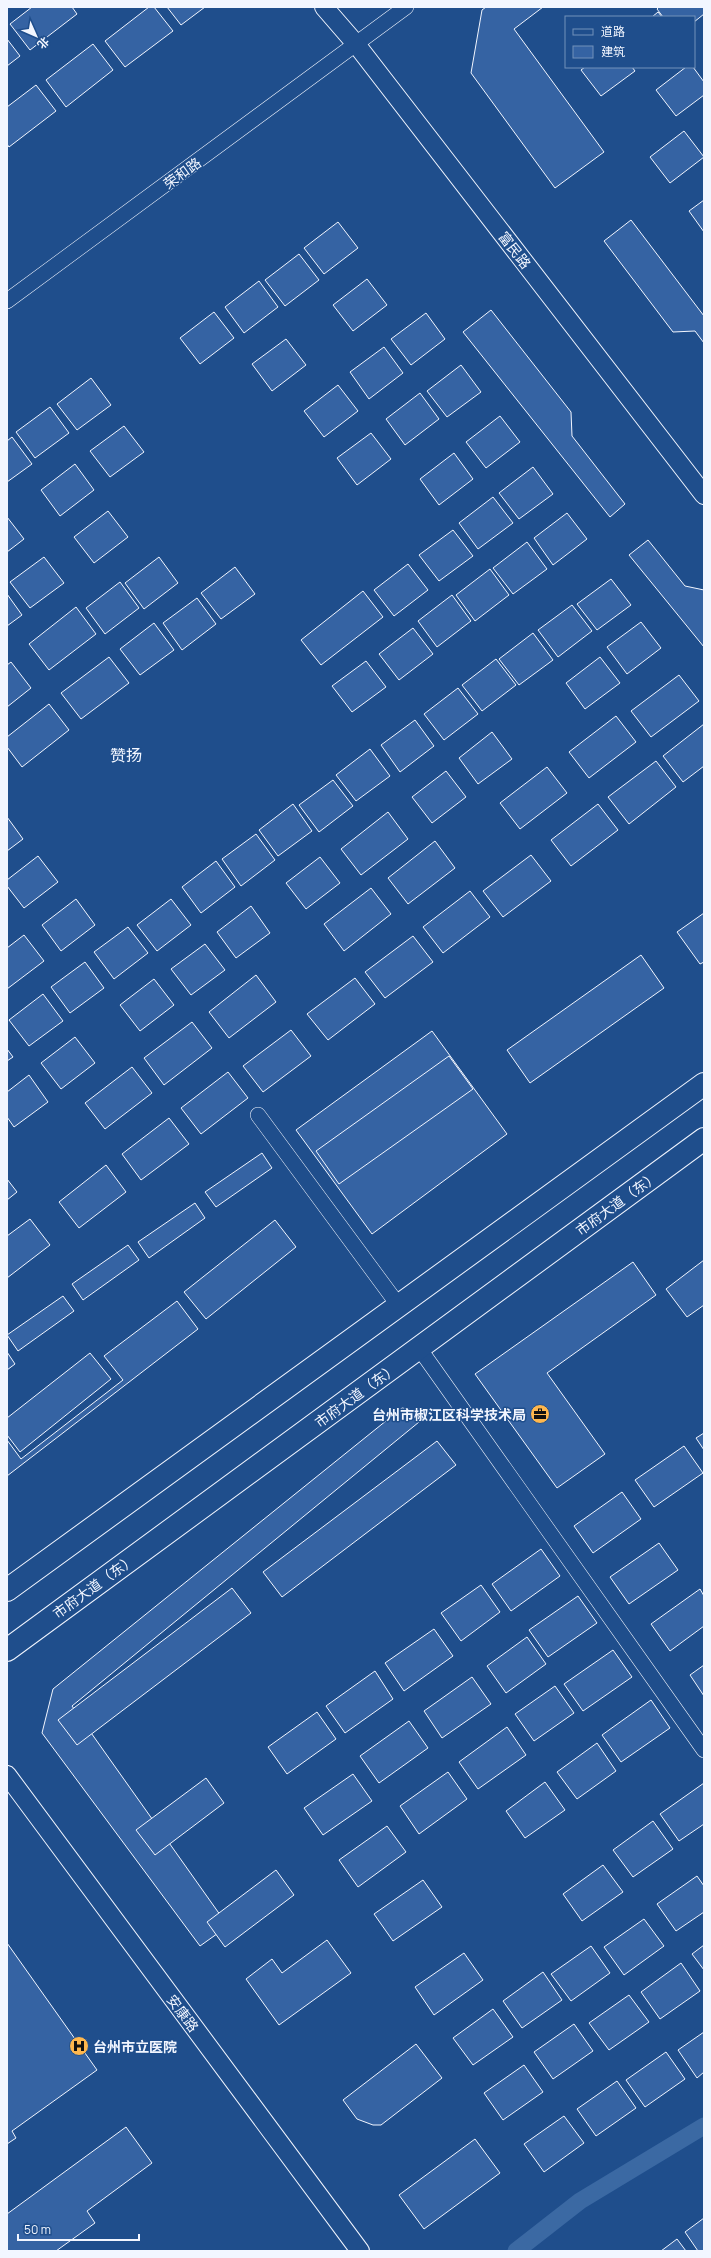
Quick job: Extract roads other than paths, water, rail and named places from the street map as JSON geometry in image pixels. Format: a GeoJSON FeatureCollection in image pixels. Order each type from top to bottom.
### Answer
{"type":"FeatureCollection","features":[{"type":"Feature","properties":{"kind":"main road"},"geometry":{"type":"LineString","coordinates":[[7,1590],[704,1084]]}},
{"type":"Feature","properties":{"kind":"main road","name":"市府大道（东）"},"geometry":{"type":"LineString","coordinates":[[7,1650],[704,1139]]}},
{"type":"Feature","properties":{"kind":"street","name":"富民路"},"geometry":{"type":"LineString","coordinates":[[324,7],[356,44],[704,495]]}},
{"type":"Feature","properties":{"kind":"street","name":"荣和路"},"geometry":{"type":"LineString","coordinates":[[7,301],[406,7]]}},
{"type":"Feature","properties":{"kind":"street"},"geometry":{"type":"LineString","coordinates":[[258,1115],[399,1306]]}},
{"type":"Feature","properties":{"kind":"street"},"geometry":{"type":"LineString","coordinates":[[419,1348],[704,1750]]}},
{"type":"Feature","properties":{"kind":"street","name":"安康路"},"geometry":{"type":"LineString","coordinates":[[7,1775],[360,2251]]}},
{"type":"Feature","properties":{"kind":"waterway"},"geometry":{"type":"LineString","coordinates":[[516,2251],[580,2201],[704,2126]]}},
{"type":"Feature","properties":{"kind":"place","name":"台州市椒江区科学技术局"},"geometry":{"type":"Point","coordinates":[540,1414]}},
{"type":"Feature","properties":{"kind":"place","name":"台州市立医院"},"geometry":{"type":"Point","coordinates":[79,2046]}},
{"type":"Feature","properties":{"kind":"district","name":"赞扬"},"geometry":{"type":"Point","coordinates":[126,755]}}]}
